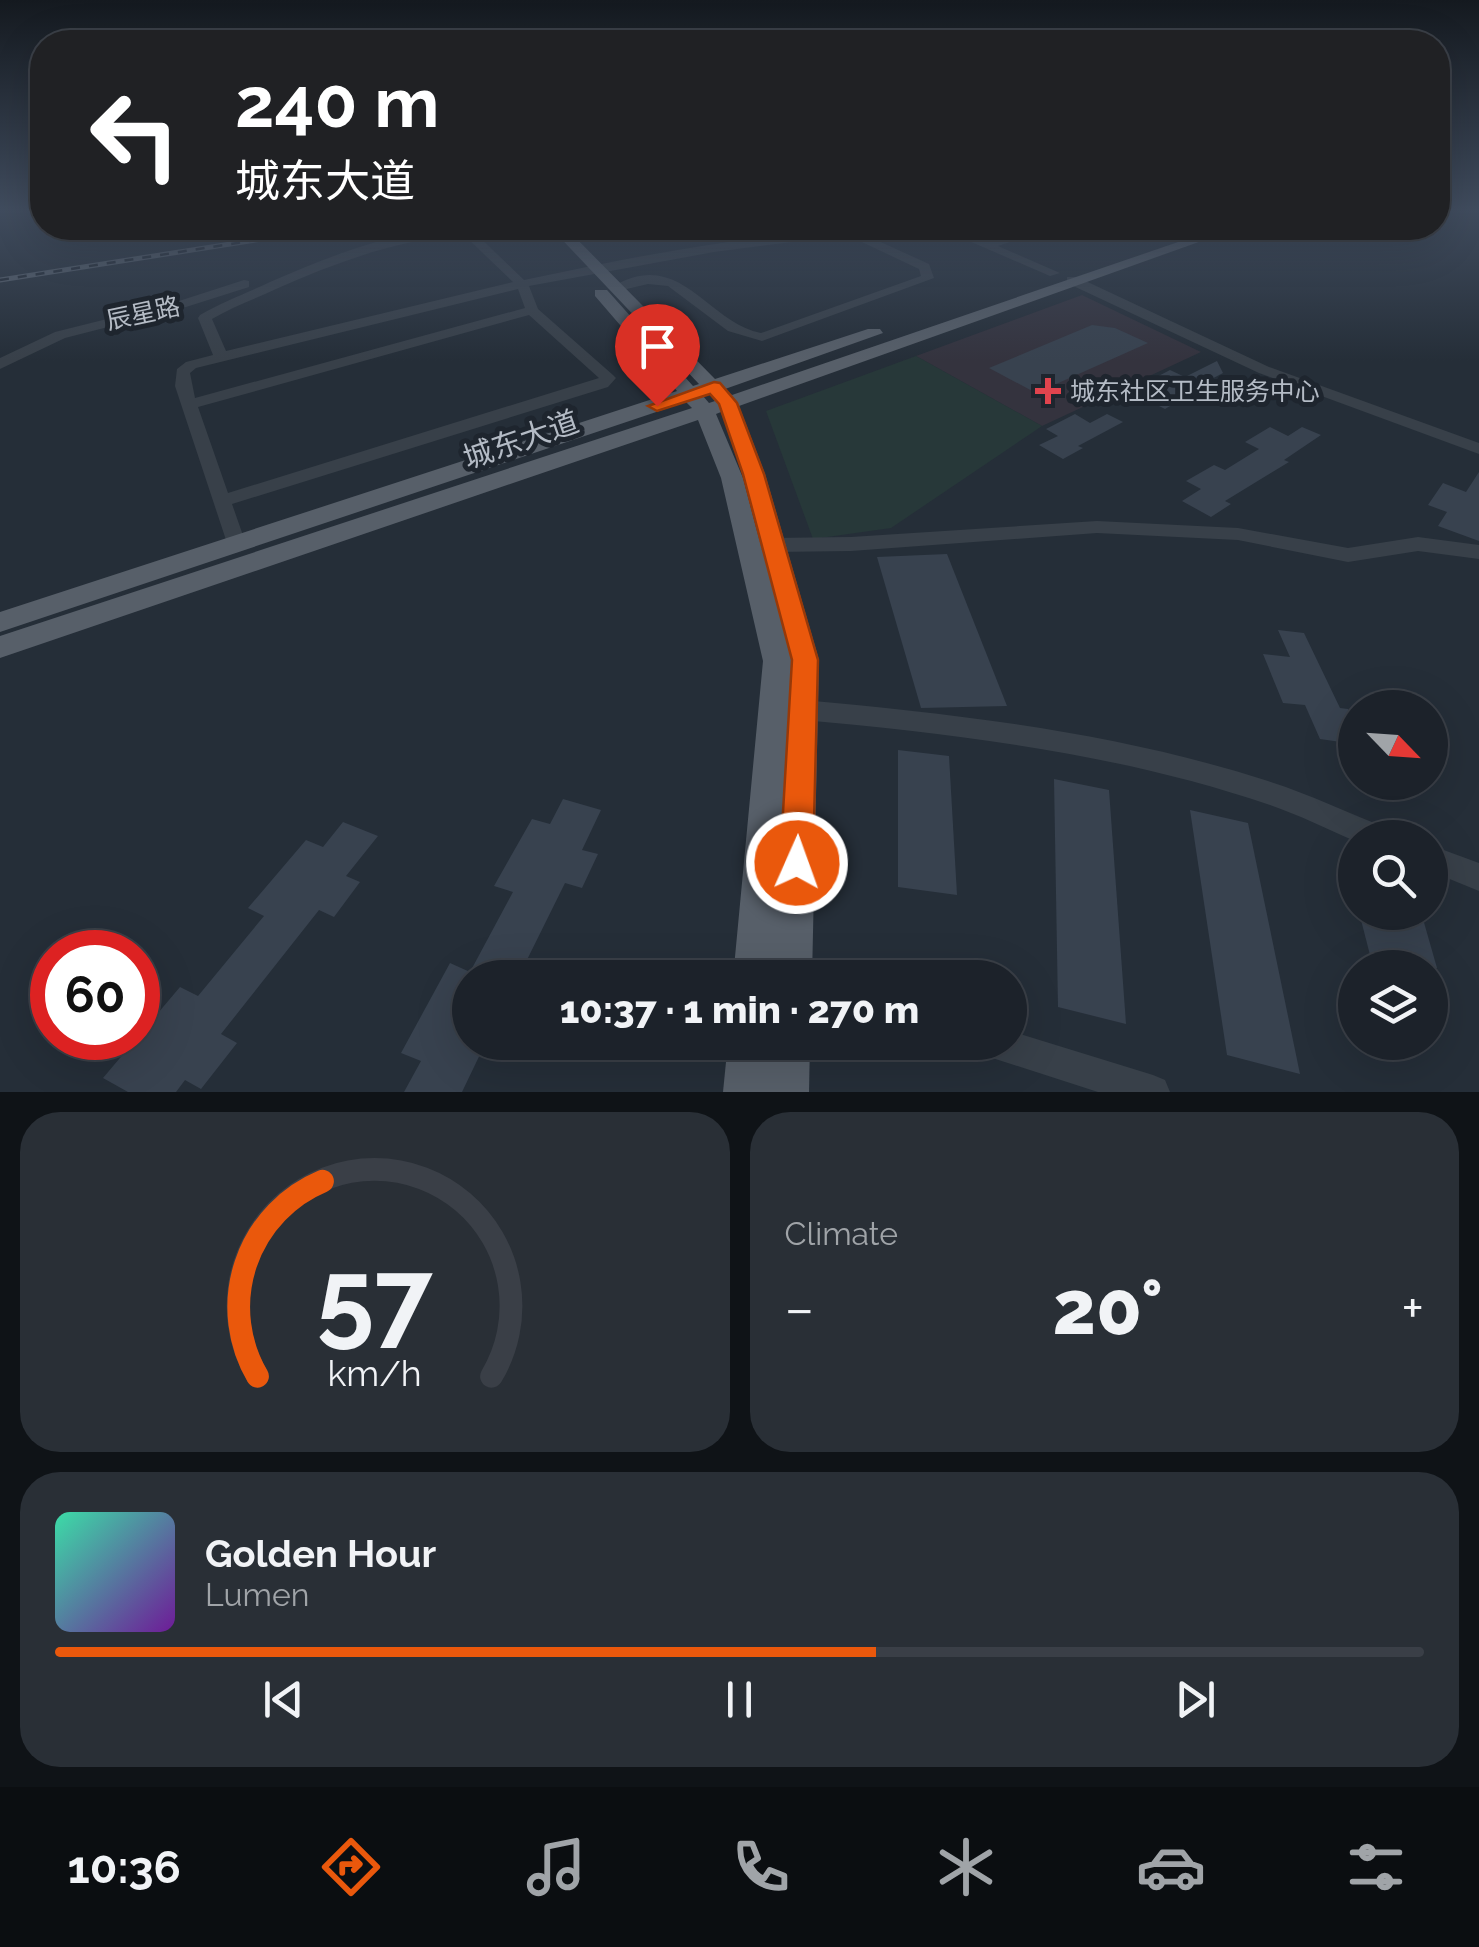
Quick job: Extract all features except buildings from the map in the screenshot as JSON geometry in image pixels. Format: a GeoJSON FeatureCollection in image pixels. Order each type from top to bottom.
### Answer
{"type":"FeatureCollection","features":[{"type":"Feature","properties":{"kind":"main road"},"geometry":{"type":"LineString","coordinates":[[572,260],[709,399],[732,478],[776,661],[764,960]]}},
{"type":"Feature","properties":{"kind":"main road"},"geometry":{"type":"LineString","coordinates":[[590,260],[618,288],[709,399],[773,545],[805,660],[793,960]]}},
{"type":"Feature","properties":{"kind":"main road","name":"城东大道"},"geometry":{"type":"LineString","coordinates":[[0,647],[1106,260]]}},
{"type":"Feature","properties":{"kind":"main road","name":"城东大道"},"geometry":{"type":"LineString","coordinates":[[1063,276],[1119,260]]}},
{"type":"Feature","properties":{"kind":"main road","name":"城东大道"},"geometry":{"type":"LineString","coordinates":[[0,622],[236,544],[709,399]]}},
{"type":"Feature","properties":{"kind":"main road"},"geometry":{"type":"LineString","coordinates":[[745,1092],[747,1060]]}},
{"type":"Feature","properties":{"kind":"main road"},"geometry":{"type":"LineString","coordinates":[[788,1092],[789,1060]]}},
{"type":"Feature","properties":{"kind":"street","name":"辰星路"},"geometry":{"type":"LineString","coordinates":[[0,364],[34,344],[92,324],[190,303],[299,260]]}},
{"type":"Feature","properties":{"kind":"street"},"geometry":{"type":"LineString","coordinates":[[220,357],[205,318],[337,260]]}},
{"type":"Feature","properties":{"kind":"street"},"geometry":{"type":"LineString","coordinates":[[221,500],[602,384],[608,378],[532,310],[531,299],[499,260]]}},
{"type":"Feature","properties":{"kind":"street"},"geometry":{"type":"LineString","coordinates":[[236,544],[189,405],[182,372],[220,357],[477,292],[645,260]]}},
{"type":"Feature","properties":{"kind":"street"},"geometry":{"type":"LineString","coordinates":[[618,288],[658,280],[676,286],[743,336],[762,337],[928,278],[925,267],[910,260]]}},
{"type":"Feature","properties":{"kind":"street"},"geometry":{"type":"LineString","coordinates":[[1024,260],[1264,370],[1479,448]]}},
{"type":"Feature","properties":{"kind":"street"},"geometry":{"type":"LineString","coordinates":[[189,405],[532,310]]}},
{"type":"Feature","properties":{"kind":"street"},"geometry":{"type":"LineString","coordinates":[[0,342],[34,344]]}},
{"type":"Feature","properties":{"kind":"street"},"geometry":{"type":"LineString","coordinates":[[773,545],[851,544],[1097,527],[1238,534],[1348,555],[1418,544],[1479,552]]}},
{"type":"Feature","properties":{"kind":"street"},"geometry":{"type":"LineString","coordinates":[[803,710],[1051,739],[1255,788],[1338,821]]}},
{"type":"Feature","properties":{"kind":"street"},"geometry":{"type":"LineString","coordinates":[[1448,865],[1479,877]]}},
{"type":"Feature","properties":{"kind":"street"},"geometry":{"type":"LineString","coordinates":[[1027,1053],[1153,1092]]}},
{"type":"Feature","properties":{"kind":"shaded area","name":"城东社区卫生服务中心"},"geometry":{"type":"Polygon","coordinates":[[[1082,295],[1201,352],[1042,426],[916,356],[1082,295]]]}},
{"type":"Feature","properties":{"kind":"shaded area"},"geometry":{"type":"Polygon","coordinates":[[[916,356],[1042,426],[891,528],[813,539],[766,411],[916,356]]]}},
{"type":"Feature","properties":{"kind":"railway"},"geometry":{"type":"LineString","coordinates":[[0,280],[128,260]]}},
{"type":"Feature","properties":{"kind":"place","name":"城东社区卫生服务中心"},"geometry":{"type":"Point","coordinates":[1048,391]}},
{"type":"Feature","properties":{"kind":"route"},"geometry":{"type":"LineString","coordinates":[[657,406],[714,387],[728,403],[754,474],[805,660],[797,863]]}}]}
